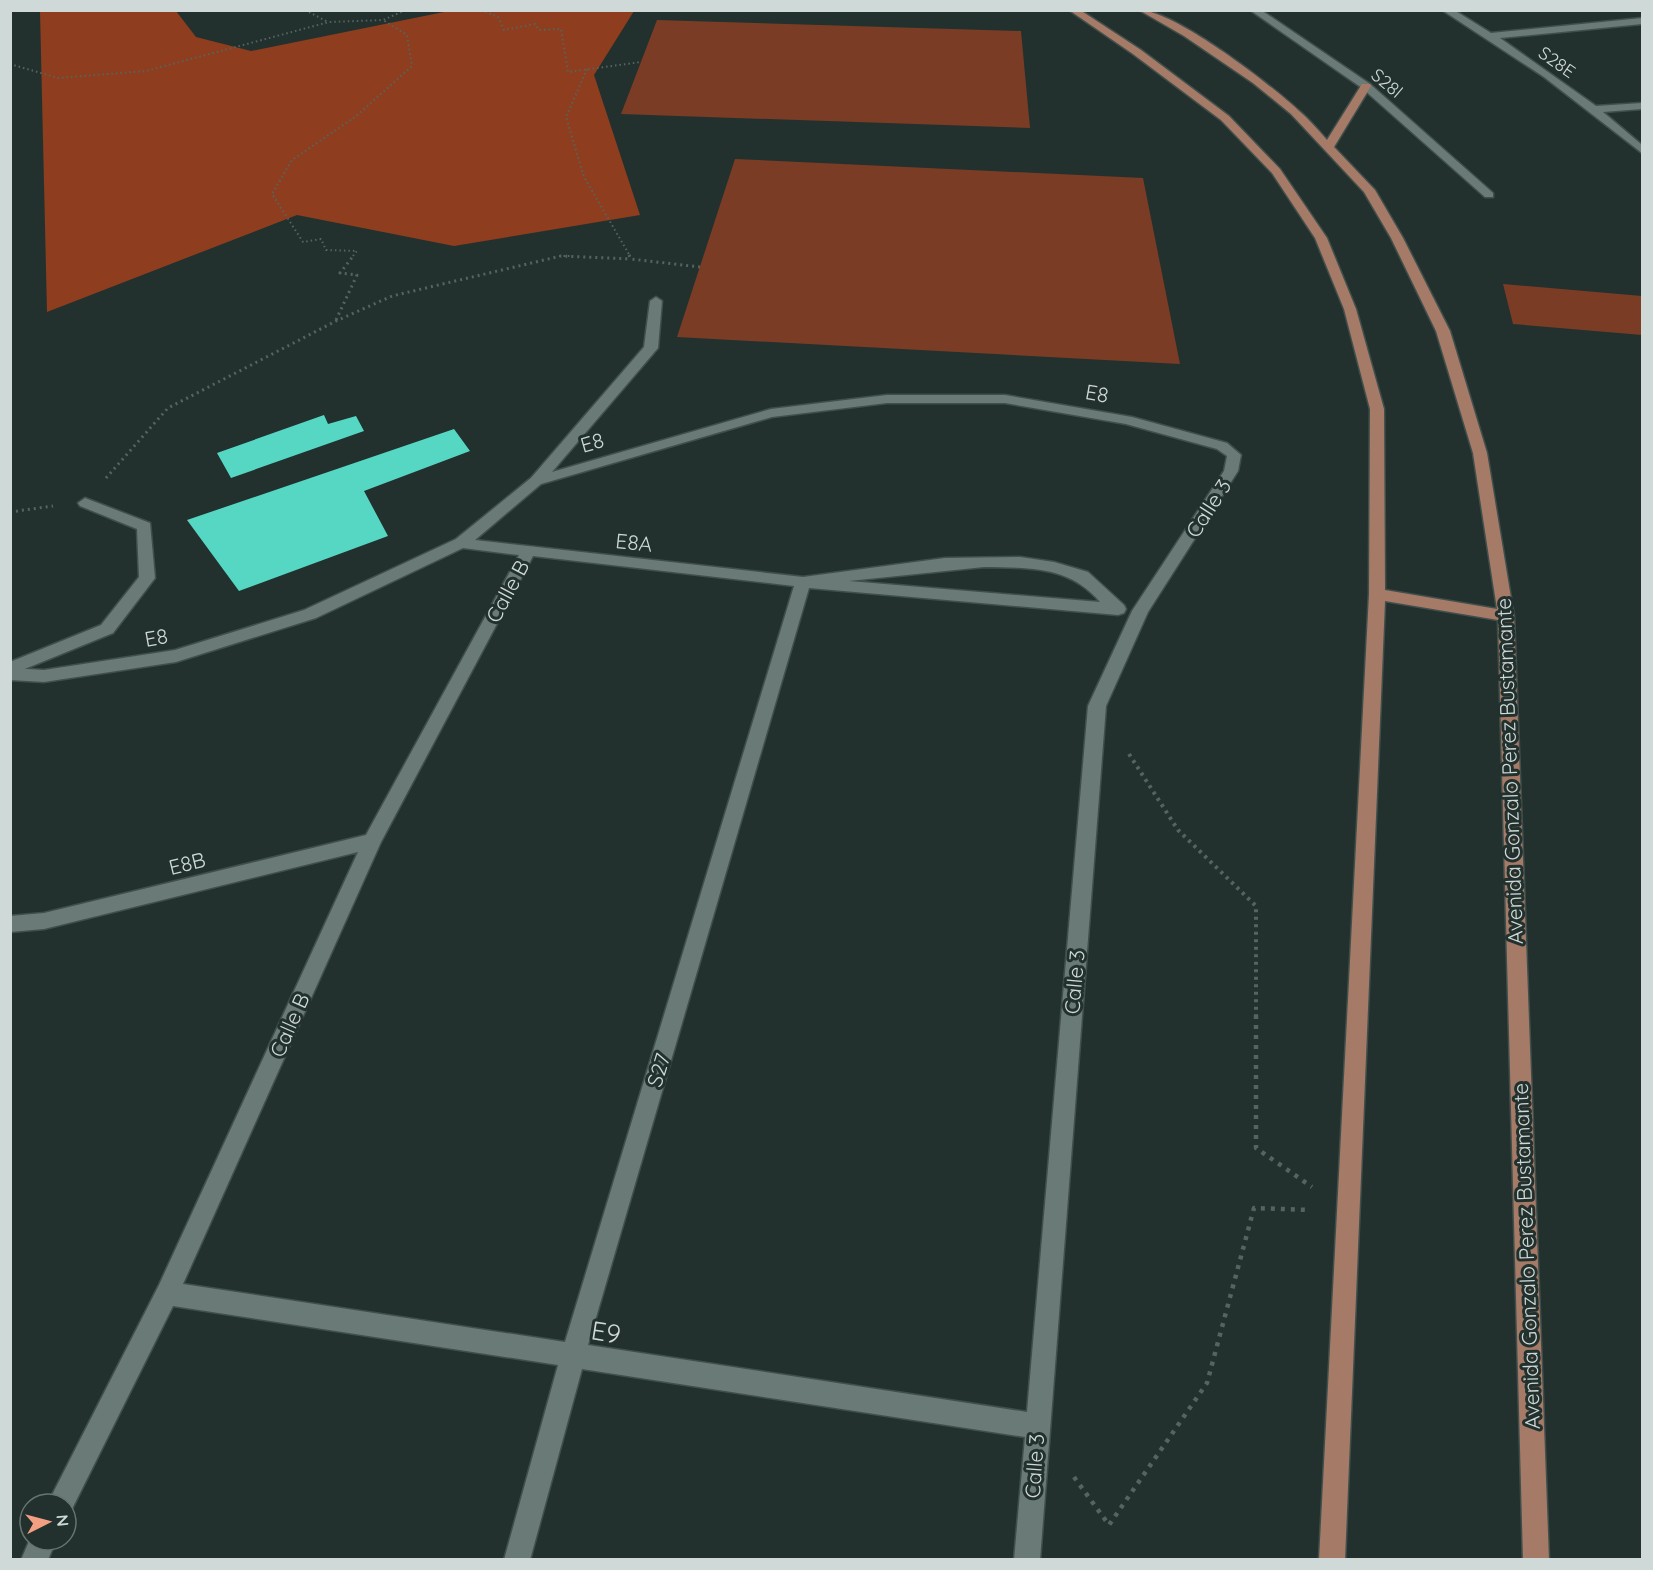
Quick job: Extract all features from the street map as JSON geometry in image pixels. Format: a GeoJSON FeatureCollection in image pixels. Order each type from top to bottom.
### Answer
{"type":"FeatureCollection","features":[{"type":"Feature","properties":{"kind":"main road"},"geometry":{"type":"LineString","coordinates":[[1073,10],[1137,52],[1225,118],[1276,171],[1321,238],[1350,309],[1377,409],[1377,594],[1332,1560]]}},
{"type":"Feature","properties":{"kind":"main road","name":"Avenida Gonzalo Perez Bustamante"},"geometry":{"type":"LineString","coordinates":[[1143,10],[1187,34],[1257,81],[1295,112],[1369,190],[1398,238],[1443,330],[1480,453],[1506,616],[1536,1560]]}},
{"type":"Feature","properties":{"kind":"main road"},"geometry":{"type":"LineString","coordinates":[[1329,146],[1366,86]]}},
{"type":"Feature","properties":{"kind":"main road"},"geometry":{"type":"LineString","coordinates":[[1377,594],[1506,616]]}},
{"type":"Feature","properties":{"kind":"street","name":"S28l"},"geometry":{"type":"LineString","coordinates":[[1254,10],[1366,86],[1489,195]]}},
{"type":"Feature","properties":{"kind":"street","name":"S28E"},"geometry":{"type":"LineString","coordinates":[[1446,10],[1490,36],[1597,110],[1642,150]]}},
{"type":"Feature","properties":{"kind":"street"},"geometry":{"type":"LineString","coordinates":[[1490,36],[1642,21]]}},
{"type":"Feature","properties":{"kind":"street"},"geometry":{"type":"LineString","coordinates":[[1597,110],[1642,106]]}},
{"type":"Feature","properties":{"kind":"street"},"geometry":{"type":"LineString","coordinates":[[536,481],[651,348],[656,301]]}},
{"type":"Feature","properties":{"kind":"street","name":"E8"},"geometry":{"type":"LineString","coordinates":[[10,674],[44,676],[176,656],[310,614],[461,543],[536,481],[771,413],[887,399],[1005,399],[1127,420],[1222,446]]}},
{"type":"Feature","properties":{"kind":"street","name":"Calle 3"},"geometry":{"type":"LineString","coordinates":[[1027,1560],[1097,706],[1140,611],[1231,471],[1234,455],[1222,446]]}},
{"type":"Feature","properties":{"kind":"street"},"geometry":{"type":"LineString","coordinates":[[10,669],[107,629],[147,578],[145,526],[85,503]]}},
{"type":"Feature","properties":{"kind":"street","name":"E8A"},"geometry":{"type":"LineString","coordinates":[[461,543],[803,582],[1140,611]]}},
{"type":"Feature","properties":{"kind":"street","name":"Calle B"},"geometry":{"type":"LineString","coordinates":[[67,1492],[166,1293],[372,841],[528,552]]}},
{"type":"Feature","properties":{"kind":"street","name":"E8A"},"geometry":{"type":"LineString","coordinates":[[803,582],[918,566],[1035,564],[1084,577],[1114,609]]}},
{"type":"Feature","properties":{"kind":"street","name":"S27"},"geometry":{"type":"LineString","coordinates":[[517,1560],[573,1356],[803,582]]}},
{"type":"Feature","properties":{"kind":"street","name":"E8B"},"geometry":{"type":"LineString","coordinates":[[10,924],[44,921],[372,841]]}},
{"type":"Feature","properties":{"kind":"street","name":"E9"},"geometry":{"type":"LineString","coordinates":[[166,1293],[1037,1426]]}},
{"type":"Feature","properties":{"kind":"path"},"geometry":{"type":"LineString","coordinates":[[305,10],[329,22]]}},
{"type":"Feature","properties":{"kind":"path"},"geometry":{"type":"LineString","coordinates":[[10,64],[58,78],[146,71],[329,22],[383,20],[406,10]]}},
{"type":"Feature","properties":{"kind":"path"},"geometry":{"type":"LineString","coordinates":[[481,10],[498,17],[504,30],[535,24],[539,30],[561,29],[568,72],[642,62]]}},
{"type":"Feature","properties":{"kind":"path"},"geometry":{"type":"LineString","coordinates":[[336,321],[357,275],[340,273],[357,251],[326,250],[321,239],[303,242],[272,194],[292,160],[355,117],[412,66],[407,35],[383,20]]}},
{"type":"Feature","properties":{"kind":"path"},"geometry":{"type":"LineString","coordinates":[[586,69],[566,117],[585,177],[631,259]]}},
{"type":"Feature","properties":{"kind":"path"},"geometry":{"type":"LineString","coordinates":[[10,512],[85,503],[168,408],[336,321],[392,296],[561,256],[631,259],[700,267]]}},
{"type":"Feature","properties":{"kind":"path"},"geometry":{"type":"LineString","coordinates":[[1097,706],[1178,830],[1256,906],[1256,1148],[1347,1211]]}},
{"type":"Feature","properties":{"kind":"path"},"geometry":{"type":"LineString","coordinates":[[1037,1426],[1109,1525],[1207,1383],[1254,1208],[1347,1211]]}},
{"type":"Feature","properties":{"kind":"shaded area"},"geometry":{"type":"Polygon","coordinates":[[[40,11],[176,11],[196,37],[251,51],[449,11],[634,11],[594,75],[640,215],[454,246],[297,215],[47,312],[40,11]]]}},
{"type":"Feature","properties":{"kind":"shaded area"},"geometry":{"type":"Polygon","coordinates":[[[657,20],[1021,31],[1030,128],[621,114],[657,20]]]}},
{"type":"Feature","properties":{"kind":"shaded area"},"geometry":{"type":"Polygon","coordinates":[[[735,159],[1143,178],[1180,364],[677,337],[735,159]]]}},
{"type":"Feature","properties":{"kind":"shaded area"},"geometry":{"type":"Polygon","coordinates":[[[1503,284],[1642,296],[1642,335],[1513,324],[1503,284]]]}},
{"type":"Feature","properties":{"kind":"building"},"geometry":{"type":"Polygon","coordinates":[[[324,415],[328,424],[356,416],[364,431],[231,478],[217,453],[324,415]]]}},
{"type":"Feature","properties":{"kind":"building"},"geometry":{"type":"Polygon","coordinates":[[[454,429],[470,451],[364,491],[388,536],[239,591],[187,520],[454,429]]]}}]}
